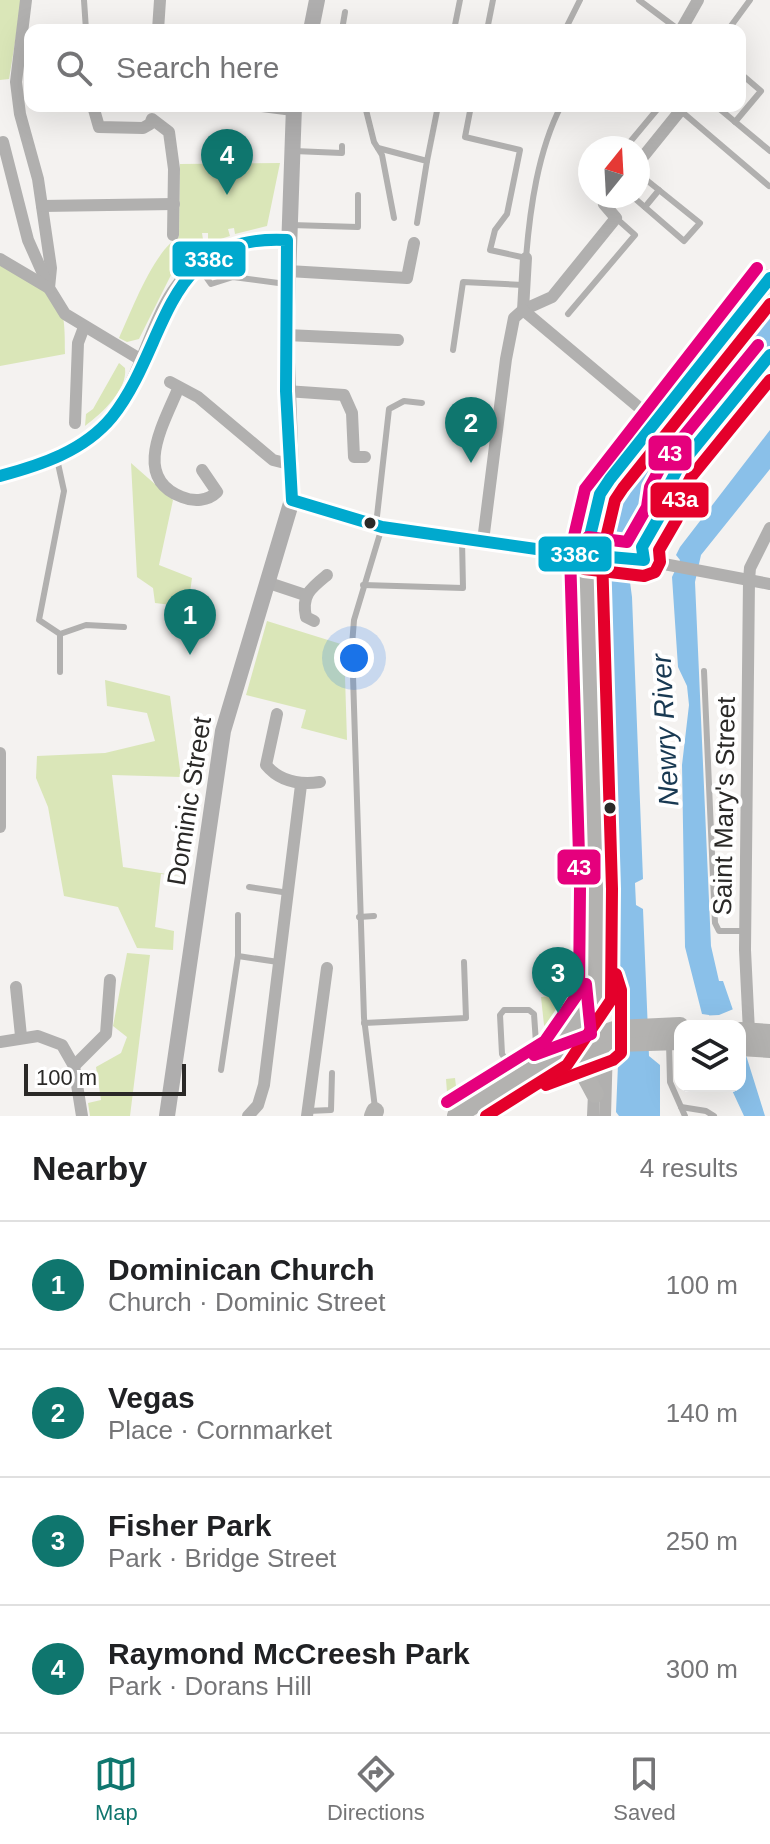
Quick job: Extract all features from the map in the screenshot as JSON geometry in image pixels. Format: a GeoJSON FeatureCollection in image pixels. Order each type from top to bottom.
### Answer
{"type":"FeatureCollection","features":[{"type":"Feature","properties":{"kind":"main road"},"geometry":{"type":"LineString","coordinates":[[312,24],[317,0]]}},
{"type":"Feature","properties":{"kind":"main road"},"geometry":{"type":"LineString","coordinates":[[292,500],[286,335],[287,233],[294,112]]}},
{"type":"Feature","properties":{"kind":"main road"},"geometry":{"type":"LineString","coordinates":[[0,473],[57,459],[90,438],[110,419],[133,385],[166,302],[196,264],[234,246],[287,233]]}},
{"type":"Feature","properties":{"kind":"main road"},"geometry":{"type":"LineString","coordinates":[[607,1039],[595,997],[598,972],[593,554],[600,494],[654,420],[770,278]]}},
{"type":"Feature","properties":{"kind":"main road","name":"Dominic Street"},"geometry":{"type":"LineString","coordinates":[[167,1116],[223,731],[292,500]]}},
{"type":"Feature","properties":{"kind":"main road"},"geometry":{"type":"LineString","coordinates":[[598,972],[605,991],[607,1039]]}},
{"type":"Feature","properties":{"kind":"main road"},"geometry":{"type":"LineString","coordinates":[[556,1059],[595,997]]}},
{"type":"Feature","properties":{"kind":"main road"},"geometry":{"type":"LineString","coordinates":[[746,1038],[770,1033]]}},
{"type":"Feature","properties":{"kind":"main road"},"geometry":{"type":"LineString","coordinates":[[456,1116],[556,1059],[607,1039],[673,1038]]}},
{"type":"Feature","properties":{"kind":"main road"},"geometry":{"type":"LineString","coordinates":[[746,1038],[770,1049]]}},
{"type":"Feature","properties":{"kind":"main road"},"geometry":{"type":"LineString","coordinates":[[556,1059],[581,1068],[595,1094]]}},
{"type":"Feature","properties":{"kind":"street"},"geometry":{"type":"LineString","coordinates":[[26,0],[16,82],[20,114],[34,159],[42,206],[51,268],[49,288]]}},
{"type":"Feature","properties":{"kind":"street"},"geometry":{"type":"LineString","coordinates":[[158,24],[160,0]]}},
{"type":"Feature","properties":{"kind":"street"},"geometry":{"type":"LineString","coordinates":[[684,24],[698,0]]}},
{"type":"Feature","properties":{"kind":"street"},"geometry":{"type":"LineString","coordinates":[[16,82],[24,81]]}},
{"type":"Feature","properties":{"kind":"street"},"geometry":{"type":"LineString","coordinates":[[95,112],[99,127],[143,128],[152,112],[169,132],[174,169],[173,235]]}},
{"type":"Feature","properties":{"kind":"street"},"geometry":{"type":"LineString","coordinates":[[650,148],[679,112]]}},
{"type":"Feature","properties":{"kind":"street"},"geometry":{"type":"LineString","coordinates":[[3,142],[28,240],[49,288],[65,314],[143,361]]}},
{"type":"Feature","properties":{"kind":"street"},"geometry":{"type":"LineString","coordinates":[[42,206],[174,204]]}},
{"type":"Feature","properties":{"kind":"street"},"geometry":{"type":"LineString","coordinates":[[483,541],[514,318],[523,310],[552,297],[616,218],[610,208]]}},
{"type":"Feature","properties":{"kind":"street"},"geometry":{"type":"LineString","coordinates":[[288,278],[407,278],[414,243]]}},
{"type":"Feature","properties":{"kind":"street"},"geometry":{"type":"LineString","coordinates":[[526,258],[523,310],[654,420]]}},
{"type":"Feature","properties":{"kind":"street"},"geometry":{"type":"LineString","coordinates":[[0,259],[49,288]]}},
{"type":"Feature","properties":{"kind":"street"},"geometry":{"type":"LineString","coordinates":[[75,423],[81,402],[78,343],[84,327]]}},
{"type":"Feature","properties":{"kind":"street"},"geometry":{"type":"LineString","coordinates":[[286,335],[398,340]]}},
{"type":"Feature","properties":{"kind":"street"},"geometry":{"type":"LineString","coordinates":[[202,470],[217,492],[210,499],[189,500],[173,494],[154,467],[153,451],[174,386],[198,397],[273,460],[289,464]]}},
{"type":"Feature","properties":{"kind":"street"},"geometry":{"type":"LineString","coordinates":[[286,391],[344,395],[352,413],[354,457],[365,457]]}},
{"type":"Feature","properties":{"kind":"street"},"geometry":{"type":"LineString","coordinates":[[292,500],[379,526],[593,554],[643,555],[770,584]]}},
{"type":"Feature","properties":{"kind":"street","name":"Saint Mary's Street"},"geometry":{"type":"LineString","coordinates":[[745,1020],[749,580],[750,568],[770,528]]}},
{"type":"Feature","properties":{"kind":"street"},"geometry":{"type":"LineString","coordinates":[[314,621],[306,617],[303,604],[305,595],[327,575]]}},
{"type":"Feature","properties":{"kind":"street"},"geometry":{"type":"LineString","coordinates":[[269,583],[305,595]]}},
{"type":"Feature","properties":{"kind":"street"},"geometry":{"type":"LineString","coordinates":[[277,714],[266,765],[283,778],[301,785],[320,782]]}},
{"type":"Feature","properties":{"kind":"street"},"geometry":{"type":"LineString","coordinates":[[0,753],[0,827]]}},
{"type":"Feature","properties":{"kind":"street"},"geometry":{"type":"LineString","coordinates":[[248,1116],[258,1105],[264,1085],[301,785]]}},
{"type":"Feature","properties":{"kind":"street"},"geometry":{"type":"LineString","coordinates":[[308,1114],[327,968]]}},
{"type":"Feature","properties":{"kind":"street"},"geometry":{"type":"LineString","coordinates":[[74,1066],[106,1034],[110,980]]}},
{"type":"Feature","properties":{"kind":"street"},"geometry":{"type":"LineString","coordinates":[[16,987],[21,1036]]}},
{"type":"Feature","properties":{"kind":"street"},"geometry":{"type":"LineString","coordinates":[[0,1042],[21,1036],[49,1038],[62,1045],[74,1066],[82,1116]]}},
{"type":"Feature","properties":{"kind":"street"},"geometry":{"type":"LineString","coordinates":[[593,1116],[607,1039]]}},
{"type":"Feature","properties":{"kind":"street"},"geometry":{"type":"LineString","coordinates":[[605,1116],[607,1039]]}},
{"type":"Feature","properties":{"kind":"lane"},"geometry":{"type":"LineString","coordinates":[[84,0],[86,24]]}},
{"type":"Feature","properties":{"kind":"lane"},"geometry":{"type":"LineString","coordinates":[[455,24],[460,0]]}},
{"type":"Feature","properties":{"kind":"lane"},"geometry":{"type":"LineString","coordinates":[[490,24],[493,0]]}},
{"type":"Feature","properties":{"kind":"lane"},"geometry":{"type":"LineString","coordinates":[[568,24],[580,0]]}},
{"type":"Feature","properties":{"kind":"lane"},"geometry":{"type":"LineString","coordinates":[[639,0],[672,24]]}},
{"type":"Feature","properties":{"kind":"lane"},"geometry":{"type":"LineString","coordinates":[[732,24],[750,0]]}},
{"type":"Feature","properties":{"kind":"lane"},"geometry":{"type":"LineString","coordinates":[[343,24],[345,12]]}},
{"type":"Feature","properties":{"kind":"lane"},"geometry":{"type":"LineString","coordinates":[[746,78],[761,91],[746,109]]}},
{"type":"Feature","properties":{"kind":"lane"},"geometry":{"type":"LineString","coordinates":[[367,112],[382,155],[394,218]]}},
{"type":"Feature","properties":{"kind":"lane"},"geometry":{"type":"LineString","coordinates":[[417,223],[437,112]]}},
{"type":"Feature","properties":{"kind":"lane"},"geometry":{"type":"LineString","coordinates":[[470,112],[465,137],[520,150],[507,214],[495,230],[490,250],[526,258],[529,220],[547,143],[559,112]]}},
{"type":"Feature","properties":{"kind":"lane"},"geometry":{"type":"LineString","coordinates":[[635,136],[655,112]]}},
{"type":"Feature","properties":{"kind":"lane"},"geometry":{"type":"LineString","coordinates":[[686,112],[769,186]]}},
{"type":"Feature","properties":{"kind":"lane"},"geometry":{"type":"LineString","coordinates":[[723,112],[770,151]]}},
{"type":"Feature","properties":{"kind":"lane"},"geometry":{"type":"LineString","coordinates":[[735,122],[743,112]]}},
{"type":"Feature","properties":{"kind":"lane"},"geometry":{"type":"LineString","coordinates":[[290,151],[342,153],[342,146]]}},
{"type":"Feature","properties":{"kind":"lane"},"geometry":{"type":"LineString","coordinates":[[378,148],[427,161]]}},
{"type":"Feature","properties":{"kind":"lane"},"geometry":{"type":"LineString","coordinates":[[646,208],[684,241],[700,223],[650,183]]}},
{"type":"Feature","properties":{"kind":"lane"},"geometry":{"type":"LineString","coordinates":[[650,201],[659,190]]}},
{"type":"Feature","properties":{"kind":"lane"},"geometry":{"type":"LineString","coordinates":[[287,233],[358,227],[358,195]]}},
{"type":"Feature","properties":{"kind":"lane"},"geometry":{"type":"LineString","coordinates":[[568,314],[635,235],[616,218]]}},
{"type":"Feature","properties":{"kind":"lane"},"geometry":{"type":"LineString","coordinates":[[196,264],[211,284],[233,277],[288,278]]}},
{"type":"Feature","properties":{"kind":"lane"},"geometry":{"type":"LineString","coordinates":[[453,350],[463,282],[523,285]]}},
{"type":"Feature","properties":{"kind":"lane"},"geometry":{"type":"LineString","coordinates":[[643,555],[662,512],[665,493],[678,468],[770,355]]}},
{"type":"Feature","properties":{"kind":"lane"},"geometry":{"type":"LineString","coordinates":[[374,1114],[364,1023],[359,917],[352,645],[363,585],[379,526],[389,409],[404,401],[422,403]]}},
{"type":"Feature","properties":{"kind":"lane"},"geometry":{"type":"LineString","coordinates":[[57,459],[64,491],[39,620],[60,634]]}},
{"type":"Feature","properties":{"kind":"lane"},"geometry":{"type":"LineString","coordinates":[[363,585],[463,588],[462,539]]}},
{"type":"Feature","properties":{"kind":"lane"},"geometry":{"type":"LineString","coordinates":[[60,634],[86,625],[124,627]]}},
{"type":"Feature","properties":{"kind":"lane"},"geometry":{"type":"LineString","coordinates":[[60,634],[60,672]]}},
{"type":"Feature","properties":{"kind":"lane"},"geometry":{"type":"LineString","coordinates":[[704,671],[715,923],[719,931],[745,931]]}},
{"type":"Feature","properties":{"kind":"lane"},"geometry":{"type":"LineString","coordinates":[[249,887],[290,893]]}},
{"type":"Feature","properties":{"kind":"lane"},"geometry":{"type":"LineString","coordinates":[[221,1070],[238,956],[238,915]]}},
{"type":"Feature","properties":{"kind":"lane"},"geometry":{"type":"LineString","coordinates":[[359,917],[374,916]]}},
{"type":"Feature","properties":{"kind":"lane"},"geometry":{"type":"LineString","coordinates":[[238,956],[280,963]]}},
{"type":"Feature","properties":{"kind":"lane"},"geometry":{"type":"LineString","coordinates":[[364,1023],[466,1018],[464,962]]}},
{"type":"Feature","properties":{"kind":"lane"},"geometry":{"type":"LineString","coordinates":[[521,1078],[502,1054],[500,1015],[504,1010],[529,1010],[534,1014],[535,1038],[556,1059]]}},
{"type":"Feature","properties":{"kind":"lane"},"geometry":{"type":"LineString","coordinates":[[673,1038],[670,1082],[685,1116]]}},
{"type":"Feature","properties":{"kind":"lane"},"geometry":{"type":"LineString","coordinates":[[308,1114],[331,1110],[332,1073]]}},
{"type":"Feature","properties":{"kind":"lane"},"geometry":{"type":"LineString","coordinates":[[681,1107],[706,1111],[714,1116]]}},
{"type":"Feature","properties":{"kind":"green space"},"geometry":{"type":"Polygon","coordinates":[[[0,0],[22,0],[9,79],[0,80],[0,0]]]}},
{"type":"Feature","properties":{"kind":"green space"},"geometry":{"type":"Polygon","coordinates":[[[280,163],[267,226],[235,234],[234,228],[228,229],[230,236],[208,243],[208,233],[202,233],[204,246],[174,269],[139,339],[127,342],[119,338],[152,268],[179,237],[180,164],[280,163]]]}},
{"type":"Feature","properties":{"kind":"green space"},"geometry":{"type":"Polygon","coordinates":[[[0,264],[34,280],[54,295],[63,316],[65,354],[0,366],[0,264]]]}},
{"type":"Feature","properties":{"kind":"green space"},"geometry":{"type":"Polygon","coordinates":[[[119,363],[125,368],[125,376],[118,393],[85,426],[86,414],[93,409],[119,363]]]}},
{"type":"Feature","properties":{"kind":"green space"},"geometry":{"type":"Polygon","coordinates":[[[131,463],[173,500],[159,565],[192,578],[188,607],[155,603],[153,588],[137,577],[131,463]]]}},
{"type":"Feature","properties":{"kind":"green space"},"geometry":{"type":"Polygon","coordinates":[[[267,621],[344,645],[347,740],[301,728],[306,710],[246,695],[267,621]]]}},
{"type":"Feature","properties":{"kind":"green space"},"geometry":{"type":"Polygon","coordinates":[[[105,680],[170,696],[181,777],[112,775],[123,867],[185,877],[161,874],[155,927],[174,931],[173,950],[137,948],[118,907],[64,896],[48,807],[36,778],[37,756],[105,753],[155,741],[147,713],[107,706],[105,680]]]}},
{"type":"Feature","properties":{"kind":"green space"},"geometry":{"type":"Polygon","coordinates":[[[127,953],[150,955],[130,1116],[90,1116],[88,1103],[101,1100],[96,1067],[121,1053],[127,1037],[113,1026],[127,953]]]}},
{"type":"Feature","properties":{"kind":"green space"},"geometry":{"type":"Polygon","coordinates":[[[571,986],[587,986],[581,1002],[551,1038],[544,1025],[541,997],[571,994],[571,986]]]}},
{"type":"Feature","properties":{"kind":"green space"},"geometry":{"type":"Polygon","coordinates":[[[482,1077],[487,1077],[490,1082],[448,1106],[446,1079],[455,1078],[456,1086],[481,1086],[482,1077]]]}},
{"type":"Feature","properties":{"kind":"water"},"geometry":{"type":"Polygon","coordinates":[[[770,302],[770,347],[679,459],[625,545],[632,597],[643,879],[635,883],[636,905],[643,909],[649,1056],[660,1065],[660,1116],[619,1116],[616,1112],[620,1017],[615,922],[619,881],[614,870],[606,542],[619,496],[650,446],[770,302]]]}},
{"type":"Feature","properties":{"kind":"water"},"geometry":{"type":"Polygon","coordinates":[[[770,430],[770,469],[701,555],[695,582],[711,946],[719,981],[723,981],[733,1010],[720,1020],[710,1020],[709,1015],[702,1014],[685,947],[682,765],[689,705],[687,686],[678,667],[672,577],[680,560],[676,555],[770,430]]]}},
{"type":"Feature","properties":{"kind":"water"},"geometry":{"type":"Polygon","coordinates":[[[746,1055],[765,1116],[744,1116],[733,1092],[746,1092],[746,1055]]]}},
{"type":"Feature","properties":{"kind":"pier"},"geometry":{"type":"Polygon","coordinates":[[[736,1008],[739,1020],[706,1020],[698,1016],[719,1015],[736,1008]]]}},
{"type":"Feature","properties":{"kind":"transit line","name":"338c"},"geometry":{"type":"LineString","coordinates":[[0,476],[61,455],[101,429],[131,388],[174,298],[192,274],[215,254],[246,243],[287,240],[286,391],[292,500],[382,527],[564,553],[644,560],[642,547],[662,512],[665,493],[678,468],[770,355]]}},
{"type":"Feature","properties":{"kind":"transit line","name":"43"},"geometry":{"type":"LineString","coordinates":[[447,1102],[545,1041],[579,992],[580,889],[570,553],[585,489],[757,268]]}},
{"type":"Feature","properties":{"kind":"transit line","name":"338c"},"geometry":{"type":"LineString","coordinates":[[586,553],[600,494],[610,479],[770,278]]}},
{"type":"Feature","properties":{"kind":"transit line","name":"43a"},"geometry":{"type":"LineString","coordinates":[[486,1116],[567,1065],[611,1000],[612,889],[602,555],[615,500],[770,304]]}},
{"type":"Feature","properties":{"kind":"transit line","name":"43"},"geometry":{"type":"LineString","coordinates":[[588,537],[627,542],[647,507],[650,487],[665,459],[758,345]]}},
{"type":"Feature","properties":{"kind":"transit line","name":"43a"},"geometry":{"type":"LineString","coordinates":[[584,569],[644,576],[655,572],[660,562],[659,550],[677,519],[680,498],[691,477],[770,380]]}},
{"type":"Feature","properties":{"kind":"transit line","name":"43a"},"geometry":{"type":"LineString","coordinates":[[546,1085],[613,1060],[621,1053],[621,990],[616,974]]}},
{"type":"Feature","properties":{"kind":"transit line","name":"43"},"geometry":{"type":"LineString","coordinates":[[534,1055],[591,1034],[586,984]]}},
{"type":"Feature","properties":{"kind":"place","name":"Raymond McCreesh Park"},"geometry":{"type":"Point","coordinates":[227,195]}},
{"type":"Feature","properties":{"kind":"place","name":"Vegas"},"geometry":{"type":"Point","coordinates":[471,463]}},
{"type":"Feature","properties":{"kind":"place","name":"Dominican Church"},"geometry":{"type":"Point","coordinates":[190,655]}},
{"type":"Feature","properties":{"kind":"place","name":"Fisher Park"},"geometry":{"type":"Point","coordinates":[558,1013]}},
{"type":"Feature","properties":{"kind":"water label","name":"Newry River"},"geometry":{"type":"Point","coordinates":[665,730]}}]}
